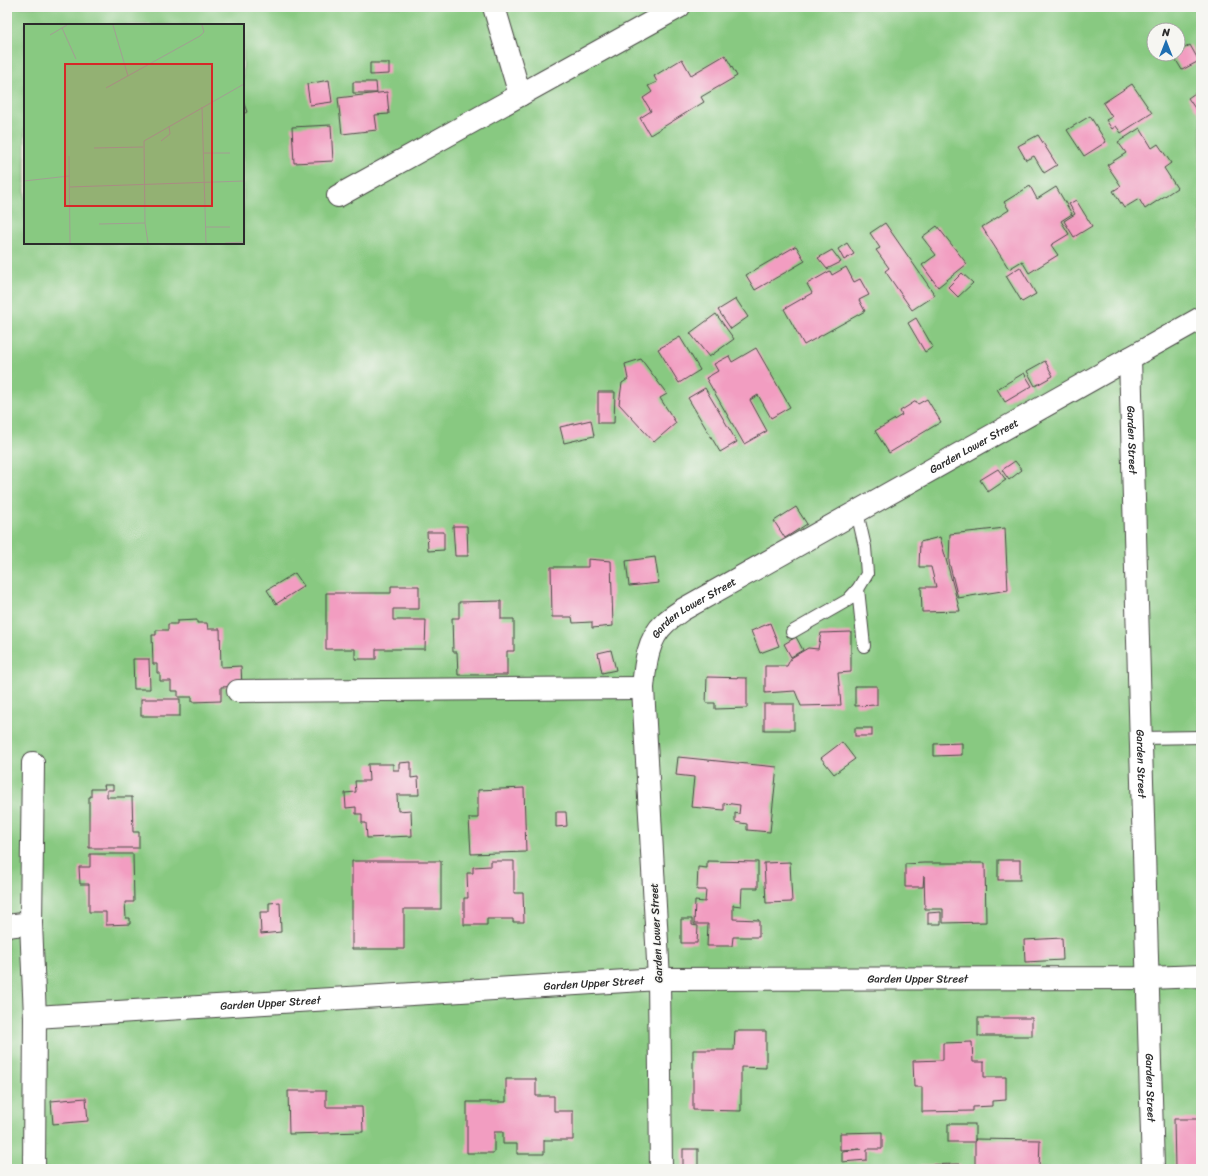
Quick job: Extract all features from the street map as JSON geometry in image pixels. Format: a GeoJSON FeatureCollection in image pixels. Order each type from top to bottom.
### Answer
{"type":"FeatureCollection","features":[{"type":"Feature","properties":{"kind":"street"},"geometry":{"type":"LineString","coordinates":[[494,7],[520,95]]}},
{"type":"Feature","properties":{"kind":"street"},"geometry":{"type":"LineString","coordinates":[[338,196],[679,7]]}},
{"type":"Feature","properties":{"kind":"street","name":"Garden Lower Street"},"geometry":{"type":"LineString","coordinates":[[661,1169],[659,979],[643,688],[646,660],[652,640],[663,624],[682,610],[1201,318]]}},
{"type":"Feature","properties":{"kind":"street","name":"Garden Street"},"geometry":{"type":"LineString","coordinates":[[1130,358],[1153,1169]]}},
{"type":"Feature","properties":{"kind":"street"},"geometry":{"type":"LineString","coordinates":[[238,691],[643,688]]}},
{"type":"Feature","properties":{"kind":"street"},"geometry":{"type":"LineString","coordinates":[[33,762],[31,923],[35,1017],[34,1169]]}},
{"type":"Feature","properties":{"kind":"street"},"geometry":{"type":"LineString","coordinates":[[7,926],[31,923]]}},
{"type":"Feature","properties":{"kind":"street","name":"Garden Upper Street"},"geometry":{"type":"LineString","coordinates":[[35,1017],[659,979],[1148,978],[1201,976]]}},
{"type":"Feature","properties":{"kind":"lane"},"geometry":{"type":"LineString","coordinates":[[792,632],[848,600],[858,589],[867,574],[865,547],[857,512]]}},
{"type":"Feature","properties":{"kind":"lane"},"geometry":{"type":"LineString","coordinates":[[858,589],[864,646]]}},
{"type":"Feature","properties":{"kind":"lane"},"geometry":{"type":"LineString","coordinates":[[1141,738],[1201,737]]}},
{"type":"Feature","properties":{"kind":"green space"},"geometry":{"type":"Polygon","coordinates":[[[7,7],[1201,7],[1201,1169],[7,1169],[7,7]]]}},
{"type":"Feature","properties":{"kind":"building"},"geometry":{"type":"Polygon","coordinates":[[[1190,45],[1199,61],[1182,70],[1177,62],[1186,62],[1186,47],[1190,45]]]}},
{"type":"Feature","properties":{"kind":"building"},"geometry":{"type":"Polygon","coordinates":[[[725,55],[737,76],[701,97],[704,102],[650,135],[640,118],[651,111],[643,98],[652,92],[648,86],[657,82],[654,76],[682,59],[691,75],[725,55]]]}},
{"type":"Feature","properties":{"kind":"building"},"geometry":{"type":"Polygon","coordinates":[[[370,63],[389,63],[389,74],[370,75],[370,63]]]}},
{"type":"Feature","properties":{"kind":"building"},"geometry":{"type":"Polygon","coordinates":[[[329,80],[332,102],[310,105],[307,84],[329,80]]]}},
{"type":"Feature","properties":{"kind":"building"},"geometry":{"type":"Polygon","coordinates":[[[353,82],[376,82],[377,93],[353,93],[353,82]]]}},
{"type":"Feature","properties":{"kind":"building"},"geometry":{"type":"Polygon","coordinates":[[[1132,84],[1152,113],[1121,133],[1116,126],[1112,129],[1106,120],[1112,117],[1103,103],[1132,84]]]}},
{"type":"Feature","properties":{"kind":"building"},"geometry":{"type":"Polygon","coordinates":[[[1201,89],[1201,117],[1188,98],[1201,89]]]}},
{"type":"Feature","properties":{"kind":"building"},"geometry":{"type":"Polygon","coordinates":[[[387,92],[389,114],[375,115],[377,130],[342,134],[338,98],[387,92]]]}},
{"type":"Feature","properties":{"kind":"building"},"geometry":{"type":"Polygon","coordinates":[[[244,104],[247,112],[244,114],[244,104]]]}},
{"type":"Feature","properties":{"kind":"building"},"geometry":{"type":"Polygon","coordinates":[[[1090,116],[1106,142],[1084,156],[1067,130],[1090,116]]]}},
{"type":"Feature","properties":{"kind":"building"},"geometry":{"type":"Polygon","coordinates":[[[331,125],[333,161],[294,163],[292,127],[331,125]]]}},
{"type":"Feature","properties":{"kind":"building"},"geometry":{"type":"Polygon","coordinates":[[[1140,128],[1152,148],[1158,144],[1171,163],[1164,168],[1177,188],[1145,209],[1139,199],[1124,208],[1113,191],[1121,186],[1107,165],[1126,153],[1118,142],[1140,128]]]}},
{"type":"Feature","properties":{"kind":"building"},"geometry":{"type":"Polygon","coordinates":[[[1038,135],[1057,165],[1044,173],[1034,156],[1026,160],[1018,146],[1038,135]]]}},
{"type":"Feature","properties":{"kind":"building"},"geometry":{"type":"Polygon","coordinates":[[[1030,186],[1037,199],[1056,187],[1072,214],[1061,221],[1069,234],[1051,245],[1058,255],[1029,273],[1022,261],[1009,269],[982,227],[1009,210],[1004,202],[1030,186]]]}},
{"type":"Feature","properties":{"kind":"building"},"geometry":{"type":"Polygon","coordinates":[[[1076,200],[1092,226],[1074,237],[1064,221],[1075,214],[1069,204],[1076,200]]]}},
{"type":"Feature","properties":{"kind":"building"},"geometry":{"type":"Polygon","coordinates":[[[885,223],[935,295],[912,310],[885,271],[889,268],[876,250],[880,248],[870,233],[885,223]]]}},
{"type":"Feature","properties":{"kind":"building"},"geometry":{"type":"Polygon","coordinates":[[[937,226],[967,264],[938,287],[922,265],[936,255],[922,237],[937,226]]]}},
{"type":"Feature","properties":{"kind":"building"},"geometry":{"type":"Polygon","coordinates":[[[847,243],[854,254],[844,260],[838,249],[847,243]]]}},
{"type":"Feature","properties":{"kind":"building"},"geometry":{"type":"Polygon","coordinates":[[[796,246],[805,261],[755,290],[746,275],[796,246]]]}},
{"type":"Feature","properties":{"kind":"building"},"geometry":{"type":"Polygon","coordinates":[[[832,250],[841,262],[827,269],[818,258],[832,250]]]}},
{"type":"Feature","properties":{"kind":"building"},"geometry":{"type":"Polygon","coordinates":[[[846,267],[854,282],[860,279],[869,295],[859,300],[865,311],[804,345],[784,309],[812,293],[807,284],[830,271],[832,275],[846,267]]]}},
{"type":"Feature","properties":{"kind":"building"},"geometry":{"type":"Polygon","coordinates":[[[1020,267],[1036,294],[1022,302],[1006,276],[1020,267]]]}},
{"type":"Feature","properties":{"kind":"building"},"geometry":{"type":"Polygon","coordinates":[[[962,273],[973,283],[958,297],[948,287],[962,273]]]}},
{"type":"Feature","properties":{"kind":"building"},"geometry":{"type":"Polygon","coordinates":[[[736,299],[748,317],[731,329],[718,310],[736,299]]]}},
{"type":"Feature","properties":{"kind":"building"},"geometry":{"type":"Polygon","coordinates":[[[716,314],[734,339],[709,357],[690,333],[716,314]]]}},
{"type":"Feature","properties":{"kind":"building"},"geometry":{"type":"Polygon","coordinates":[[[916,318],[933,347],[925,352],[908,323],[916,318]]]}},
{"type":"Feature","properties":{"kind":"building"},"geometry":{"type":"Polygon","coordinates":[[[680,337],[700,370],[679,383],[658,349],[680,337]]]}},
{"type":"Feature","properties":{"kind":"building"},"geometry":{"type":"Polygon","coordinates":[[[756,348],[790,407],[771,418],[758,395],[750,400],[767,431],[744,444],[706,378],[718,371],[714,364],[729,356],[732,362],[756,348]]]}},
{"type":"Feature","properties":{"kind":"building"},"geometry":{"type":"Polygon","coordinates":[[[641,359],[667,394],[660,398],[676,423],[654,442],[619,404],[622,383],[628,379],[625,364],[641,359]]]}},
{"type":"Feature","properties":{"kind":"building"},"geometry":{"type":"Polygon","coordinates":[[[1045,361],[1053,376],[1035,386],[1027,371],[1045,361]]]}},
{"type":"Feature","properties":{"kind":"building"},"geometry":{"type":"Polygon","coordinates":[[[1024,373],[1032,386],[1005,402],[997,389],[1024,373]]]}},
{"type":"Feature","properties":{"kind":"building"},"geometry":{"type":"Polygon","coordinates":[[[705,388],[737,442],[720,452],[688,398],[705,388]]]}},
{"type":"Feature","properties":{"kind":"building"},"geometry":{"type":"Polygon","coordinates":[[[598,392],[615,392],[614,423],[598,423],[598,392]]]}},
{"type":"Feature","properties":{"kind":"building"},"geometry":{"type":"Polygon","coordinates":[[[927,399],[941,422],[889,453],[875,431],[902,415],[900,411],[916,401],[918,404],[927,399]]]}},
{"type":"Feature","properties":{"kind":"building"},"geometry":{"type":"Polygon","coordinates":[[[591,420],[594,436],[564,443],[560,427],[591,420]]]}},
{"type":"Feature","properties":{"kind":"building"},"geometry":{"type":"Polygon","coordinates":[[[1015,461],[1022,470],[1009,480],[1002,470],[1015,461]]]}},
{"type":"Feature","properties":{"kind":"building"},"geometry":{"type":"Polygon","coordinates":[[[998,469],[1006,480],[988,492],[980,480],[998,469]]]}},
{"type":"Feature","properties":{"kind":"building"},"geometry":{"type":"Polygon","coordinates":[[[796,507],[807,524],[785,538],[774,521],[796,507]]]}},
{"type":"Feature","properties":{"kind":"building"},"geometry":{"type":"Polygon","coordinates":[[[453,526],[467,526],[468,556],[455,556],[453,526]]]}},
{"type":"Feature","properties":{"kind":"building"},"geometry":{"type":"Polygon","coordinates":[[[1005,528],[1008,590],[958,598],[949,562],[950,534],[1005,528]]]}},
{"type":"Feature","properties":{"kind":"building"},"geometry":{"type":"Polygon","coordinates":[[[427,532],[444,532],[444,550],[428,551],[427,532]]]}},
{"type":"Feature","properties":{"kind":"building"},"geometry":{"type":"Polygon","coordinates":[[[940,537],[960,611],[922,612],[921,587],[936,587],[931,567],[919,567],[920,542],[940,537]]]}},
{"type":"Feature","properties":{"kind":"building"},"geometry":{"type":"Polygon","coordinates":[[[655,557],[659,583],[629,586],[626,561],[655,557]]]}},
{"type":"Feature","properties":{"kind":"building"},"geometry":{"type":"Polygon","coordinates":[[[588,559],[611,561],[613,626],[592,628],[592,622],[573,623],[572,617],[552,617],[551,567],[588,567],[588,559]]]}},
{"type":"Feature","properties":{"kind":"building"},"geometry":{"type":"Polygon","coordinates":[[[295,573],[304,586],[276,604],[267,590],[295,573]]]}},
{"type":"Feature","properties":{"kind":"building"},"geometry":{"type":"Polygon","coordinates":[[[391,586],[419,586],[419,609],[393,609],[393,620],[426,620],[425,649],[376,649],[376,659],[355,659],[355,649],[326,649],[326,593],[391,593],[391,586]]]}},
{"type":"Feature","properties":{"kind":"building"},"geometry":{"type":"Polygon","coordinates":[[[501,601],[501,619],[514,619],[514,651],[507,651],[507,675],[458,675],[457,652],[453,652],[452,618],[459,618],[459,602],[501,601]]]}},
{"type":"Feature","properties":{"kind":"building"},"geometry":{"type":"Polygon","coordinates":[[[197,620],[197,623],[207,623],[208,629],[220,629],[221,667],[241,666],[242,686],[221,687],[221,701],[192,702],[192,697],[178,697],[178,691],[171,691],[171,681],[160,681],[160,673],[157,673],[157,664],[153,664],[152,635],[156,635],[156,630],[168,630],[168,624],[177,624],[177,621],[197,620]]]}},
{"type":"Feature","properties":{"kind":"building"},"geometry":{"type":"Polygon","coordinates":[[[770,623],[779,646],[760,653],[751,631],[770,623]]]}},
{"type":"Feature","properties":{"kind":"building"},"geometry":{"type":"Polygon","coordinates":[[[851,632],[851,672],[838,673],[841,705],[801,706],[795,691],[765,693],[765,666],[787,666],[791,658],[808,648],[818,649],[821,633],[851,632]]]}},
{"type":"Feature","properties":{"kind":"building"},"geometry":{"type":"Polygon","coordinates":[[[796,637],[803,650],[791,657],[784,644],[796,637]]]}},
{"type":"Feature","properties":{"kind":"building"},"geometry":{"type":"Polygon","coordinates":[[[611,650],[616,670],[602,673],[598,653],[611,650]]]}},
{"type":"Feature","properties":{"kind":"building"},"geometry":{"type":"Polygon","coordinates":[[[133,659],[149,659],[150,689],[134,689],[133,659]]]}},
{"type":"Feature","properties":{"kind":"building"},"geometry":{"type":"Polygon","coordinates":[[[707,677],[747,678],[747,708],[715,709],[715,703],[706,703],[707,677]]]}},
{"type":"Feature","properties":{"kind":"building"},"geometry":{"type":"Polygon","coordinates":[[[855,686],[877,686],[877,705],[855,706],[855,686]]]}},
{"type":"Feature","properties":{"kind":"building"},"geometry":{"type":"Polygon","coordinates":[[[141,699],[180,699],[180,716],[141,716],[141,699]]]}},
{"type":"Feature","properties":{"kind":"building"},"geometry":{"type":"Polygon","coordinates":[[[764,704],[794,704],[794,730],[764,730],[764,704]]]}},
{"type":"Feature","properties":{"kind":"building"},"geometry":{"type":"Polygon","coordinates":[[[855,728],[872,728],[872,736],[855,736],[855,728]]]}},
{"type":"Feature","properties":{"kind":"building"},"geometry":{"type":"Polygon","coordinates":[[[842,742],[855,759],[834,774],[821,758],[842,742]]]}},
{"type":"Feature","properties":{"kind":"building"},"geometry":{"type":"Polygon","coordinates":[[[962,743],[962,755],[934,756],[934,744],[962,743]]]}},
{"type":"Feature","properties":{"kind":"building"},"geometry":{"type":"Polygon","coordinates":[[[678,757],[777,767],[770,832],[747,830],[747,824],[735,822],[735,813],[739,814],[740,805],[724,803],[724,810],[691,807],[694,777],[676,775],[678,757]]]}},
{"type":"Feature","properties":{"kind":"building"},"geometry":{"type":"Polygon","coordinates":[[[411,762],[411,778],[418,777],[419,795],[397,795],[398,811],[411,810],[412,836],[367,838],[366,823],[362,823],[362,814],[356,814],[356,807],[346,808],[345,793],[356,792],[355,781],[369,781],[368,764],[393,764],[393,770],[399,770],[399,763],[411,762]]]}},
{"type":"Feature","properties":{"kind":"building"},"geometry":{"type":"Polygon","coordinates":[[[104,785],[113,785],[113,790],[107,790],[107,797],[132,797],[133,832],[139,832],[139,848],[89,848],[89,797],[91,797],[91,789],[105,789],[104,785]]]}},
{"type":"Feature","properties":{"kind":"building"},"geometry":{"type":"Polygon","coordinates":[[[524,788],[526,852],[471,854],[469,818],[478,818],[478,790],[524,788]]]}},
{"type":"Feature","properties":{"kind":"building"},"geometry":{"type":"Polygon","coordinates":[[[556,812],[566,812],[567,826],[556,827],[556,812]]]}},
{"type":"Feature","properties":{"kind":"building"},"geometry":{"type":"Polygon","coordinates":[[[90,854],[133,854],[134,902],[125,902],[126,918],[130,918],[130,924],[106,925],[106,912],[89,912],[89,884],[80,884],[79,867],[90,867],[90,854]]]}},
{"type":"Feature","properties":{"kind":"building"},"geometry":{"type":"Polygon","coordinates":[[[998,860],[1020,860],[1020,880],[998,880],[998,860]]]}},
{"type":"Feature","properties":{"kind":"building"},"geometry":{"type":"Polygon","coordinates":[[[352,861],[441,861],[441,909],[404,909],[404,949],[352,949],[352,861]]]}},
{"type":"Feature","properties":{"kind":"building"},"geometry":{"type":"Polygon","coordinates":[[[490,861],[514,861],[514,893],[523,893],[524,922],[513,922],[513,919],[487,919],[487,925],[464,925],[464,898],[468,898],[467,873],[473,873],[473,867],[490,866],[490,861]]]}},
{"type":"Feature","properties":{"kind":"building"},"geometry":{"type":"Polygon","coordinates":[[[707,861],[758,862],[758,888],[742,888],[741,906],[733,905],[733,919],[759,920],[759,937],[733,937],[732,946],[707,946],[708,924],[694,924],[695,901],[705,902],[706,890],[697,890],[698,867],[707,868],[707,861]]]}},
{"type":"Feature","properties":{"kind":"building"},"geometry":{"type":"Polygon","coordinates":[[[790,862],[792,902],[766,903],[764,863],[790,862]]]}},
{"type":"Feature","properties":{"kind":"building"},"geometry":{"type":"Polygon","coordinates":[[[985,863],[986,922],[943,923],[943,909],[925,909],[924,876],[923,887],[905,887],[905,864],[985,863]]]}},
{"type":"Feature","properties":{"kind":"building"},"geometry":{"type":"Polygon","coordinates":[[[280,902],[281,932],[261,934],[260,912],[269,912],[269,903],[280,902]]]}},
{"type":"Feature","properties":{"kind":"building"},"geometry":{"type":"Polygon","coordinates":[[[941,912],[941,924],[928,924],[928,913],[941,912]]]}},
{"type":"Feature","properties":{"kind":"building"},"geometry":{"type":"Polygon","coordinates":[[[681,919],[692,919],[692,925],[698,926],[697,943],[681,943],[681,919]]]}},
{"type":"Feature","properties":{"kind":"building"},"geometry":{"type":"Polygon","coordinates":[[[1062,938],[1063,960],[1025,962],[1024,940],[1062,938]]]}},
{"type":"Feature","properties":{"kind":"building"},"geometry":{"type":"Polygon","coordinates":[[[978,1018],[1032,1018],[1032,1036],[978,1036],[978,1018]]]}},
{"type":"Feature","properties":{"kind":"building"},"geometry":{"type":"Polygon","coordinates":[[[735,1031],[766,1031],[766,1068],[741,1067],[741,1111],[693,1110],[693,1050],[734,1050],[735,1031]]]}},
{"type":"Feature","properties":{"kind":"building"},"geometry":{"type":"Polygon","coordinates":[[[972,1042],[973,1062],[984,1062],[984,1077],[1006,1077],[1006,1100],[992,1101],[992,1106],[973,1107],[973,1111],[922,1112],[922,1087],[914,1087],[913,1061],[943,1060],[943,1043],[972,1042]]]}},
{"type":"Feature","properties":{"kind":"building"},"geometry":{"type":"Polygon","coordinates":[[[506,1079],[536,1079],[536,1096],[554,1096],[554,1111],[573,1111],[573,1140],[544,1140],[544,1154],[517,1154],[517,1144],[503,1144],[503,1132],[494,1132],[494,1153],[467,1153],[467,1102],[506,1102],[506,1079]]]}},
{"type":"Feature","properties":{"kind":"building"},"geometry":{"type":"Polygon","coordinates":[[[288,1091],[326,1091],[326,1107],[362,1107],[363,1132],[289,1134],[288,1091]]]}},
{"type":"Feature","properties":{"kind":"building"},"geometry":{"type":"Polygon","coordinates":[[[86,1098],[88,1121],[53,1124],[51,1101],[86,1098]]]}},
{"type":"Feature","properties":{"kind":"building"},"geometry":{"type":"Polygon","coordinates":[[[1174,1119],[1201,1119],[1201,1158],[1198,1158],[1198,1169],[1175,1169],[1174,1119]]]}},
{"type":"Feature","properties":{"kind":"building"},"geometry":{"type":"Polygon","coordinates":[[[948,1124],[975,1124],[975,1142],[948,1142],[948,1124]]]}},
{"type":"Feature","properties":{"kind":"building"},"geometry":{"type":"Polygon","coordinates":[[[882,1132],[882,1149],[867,1149],[867,1160],[842,1162],[842,1151],[862,1149],[840,1150],[840,1133],[882,1132]]]}},
{"type":"Feature","properties":{"kind":"building"},"geometry":{"type":"Polygon","coordinates":[[[975,1139],[1040,1140],[1039,1169],[975,1169],[975,1139]]]}},
{"type":"Feature","properties":{"kind":"building"},"geometry":{"type":"Polygon","coordinates":[[[683,1149],[698,1149],[698,1169],[683,1169],[683,1149]]]}},
{"type":"Feature","properties":{"kind":"building"},"geometry":{"type":"Polygon","coordinates":[[[960,1164],[961,1169],[921,1169],[920,1165],[960,1164]]]}}]}
